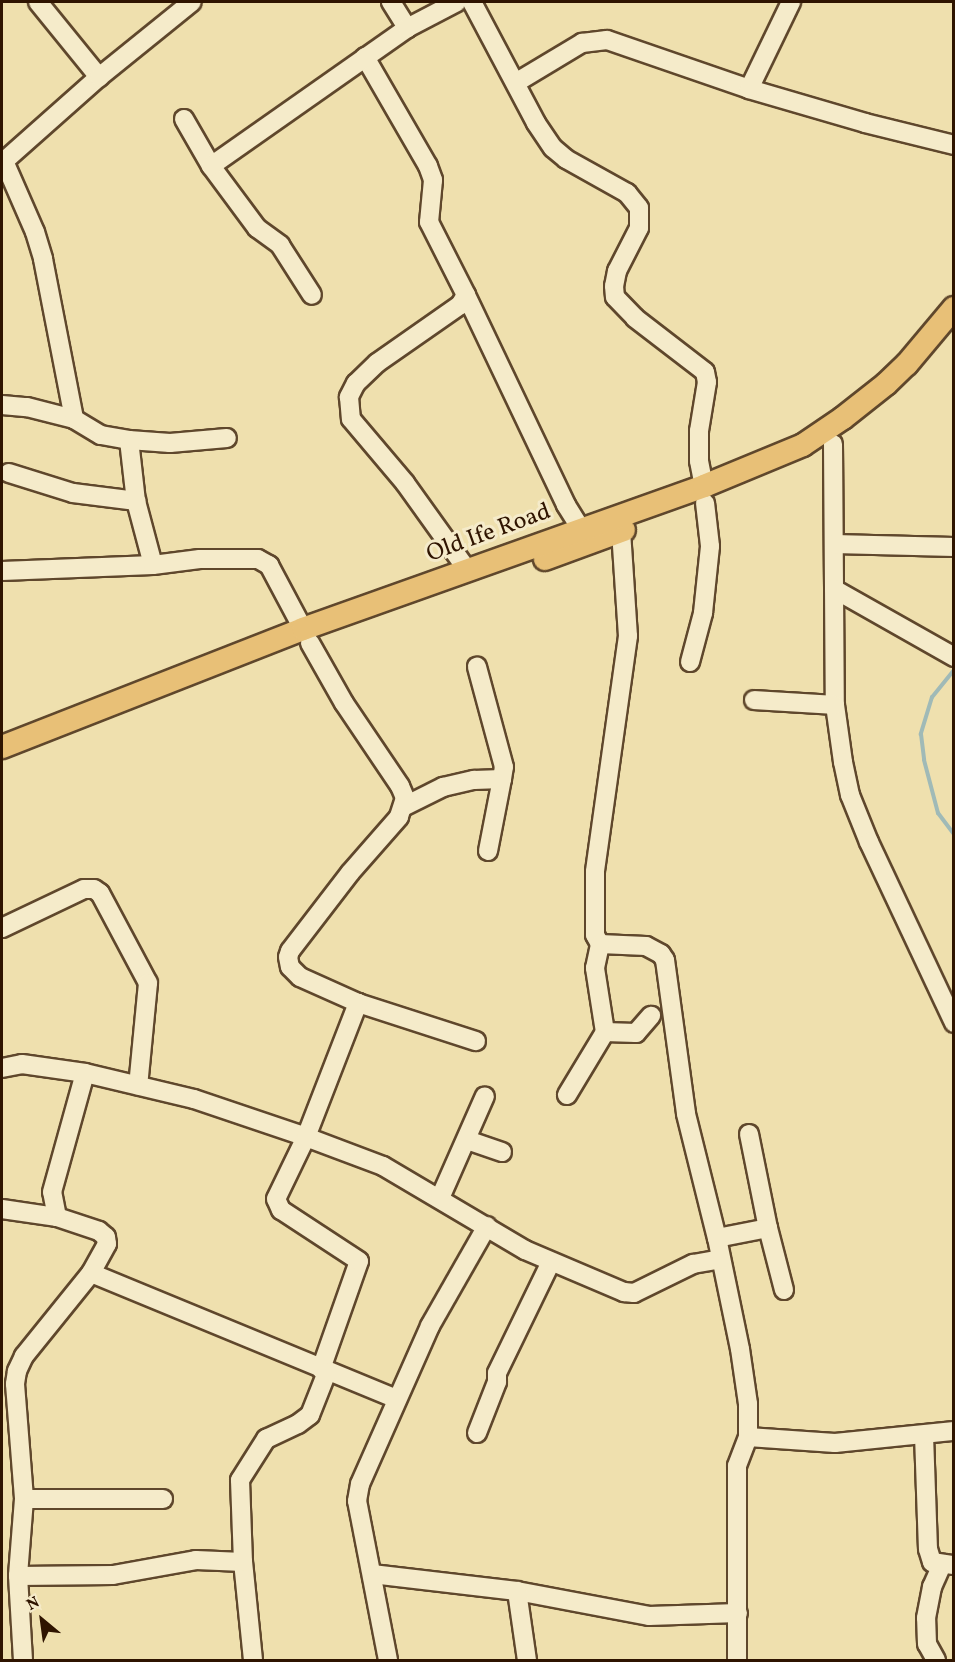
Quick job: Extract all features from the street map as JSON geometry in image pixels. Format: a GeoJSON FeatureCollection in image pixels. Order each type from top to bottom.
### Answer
{"type":"FeatureCollection","features":[{"type":"Feature","properties":{"kind":"main road","name":"Old Ife Road"},"geometry":{"type":"LineString","coordinates":[[2,747],[307,636],[621,531],[704,494],[825,432],[863,403],[907,364],[954,308]]}},
{"type":"Feature","properties":{"kind":"main road","name":"Old Ife Road"},"geometry":{"type":"LineString","coordinates":[[343,624],[468,571],[581,529],[704,494],[811,458],[833,444],[896,395],[954,332]]}},
{"type":"Feature","properties":{"kind":"main road","name":"Old Ife Road"},"geometry":{"type":"LineString","coordinates":[[2,764],[307,636]]}},
{"type":"Feature","properties":{"kind":"street"},"geometry":{"type":"LineString","coordinates":[[38,2],[99,77]]}},
{"type":"Feature","properties":{"kind":"street"},"geometry":{"type":"LineString","coordinates":[[74,419],[43,259],[35,232],[3,162],[99,77],[192,2]]}},
{"type":"Feature","properties":{"kind":"street"},"geometry":{"type":"LineString","coordinates":[[391,2],[407,28]]}},
{"type":"Feature","properties":{"kind":"street"},"geometry":{"type":"LineString","coordinates":[[211,166],[407,28],[457,2]]}},
{"type":"Feature","properties":{"kind":"street"},"geometry":{"type":"LineString","coordinates":[[472,2],[537,123],[553,148],[566,159],[627,193],[639,208],[639,228],[617,271],[614,286],[615,297],[635,318],[705,372],[707,382],[699,431],[699,461],[710,546],[703,613],[690,662]]}},
{"type":"Feature","properties":{"kind":"street"},"geometry":{"type":"LineString","coordinates":[[749,89],[791,2]]}},
{"type":"Feature","properties":{"kind":"street"},"geometry":{"type":"LineString","coordinates":[[517,82],[582,43],[607,40],[749,89],[865,123],[954,145]]}},
{"type":"Feature","properties":{"kind":"street"},"geometry":{"type":"LineString","coordinates":[[365,57],[428,166],[433,180],[429,222],[566,506],[581,529]]}},
{"type":"Feature","properties":{"kind":"street"},"geometry":{"type":"LineString","coordinates":[[184,119],[211,166],[257,228],[280,245],[312,295]]}},
{"type":"Feature","properties":{"kind":"street"},"geometry":{"type":"LineString","coordinates":[[466,295],[464,301],[440,321],[377,363],[356,383],[349,405],[351,419],[405,483],[468,571]]}},
{"type":"Feature","properties":{"kind":"street"},"geometry":{"type":"LineString","coordinates":[[2,405],[27,407],[74,419],[101,435],[129,440],[170,443],[227,438]]}},
{"type":"Feature","properties":{"kind":"street"},"geometry":{"type":"LineString","coordinates":[[129,440],[136,501],[153,565]]}},
{"type":"Feature","properties":{"kind":"street"},"geometry":{"type":"LineString","coordinates":[[833,444],[835,705],[850,795],[869,842],[954,1023]]}},
{"type":"Feature","properties":{"kind":"street"},"geometry":{"type":"LineString","coordinates":[[9,473],[73,493],[136,501]]}},
{"type":"Feature","properties":{"kind":"street"},"geometry":{"type":"LineString","coordinates":[[567,1095],[605,1032],[595,968],[600,944],[595,935],[595,872],[628,636],[621,531]]}},
{"type":"Feature","properties":{"kind":"street"},"geometry":{"type":"LineString","coordinates":[[834,544],[954,546]]}},
{"type":"Feature","properties":{"kind":"street"},"geometry":{"type":"LineString","coordinates":[[2,571],[153,565],[200,559],[258,559],[269,565],[344,703],[400,786],[405,798],[399,817],[350,873],[288,957],[290,967],[300,976],[358,1003],[476,1041]]}},
{"type":"Feature","properties":{"kind":"street"},"geometry":{"type":"LineString","coordinates":[[834,589],[954,657]]}},
{"type":"Feature","properties":{"kind":"street"},"geometry":{"type":"LineString","coordinates":[[477,667],[504,767],[488,851]]}},
{"type":"Feature","properties":{"kind":"street"},"geometry":{"type":"LineString","coordinates":[[754,700],[835,705]]}},
{"type":"Feature","properties":{"kind":"street"},"geometry":{"type":"LineString","coordinates":[[403,807],[443,788],[474,780],[502,779]]}},
{"type":"Feature","properties":{"kind":"street"},"geometry":{"type":"LineString","coordinates":[[2,928],[84,889],[94,889],[100,893],[148,983],[138,1086]]}},
{"type":"Feature","properties":{"kind":"street"},"geometry":{"type":"LineString","coordinates":[[600,944],[646,946],[661,954],[665,960],[686,1114],[717,1238],[740,1349],[748,1404],[748,1437],[737,1466],[737,1660]]}},
{"type":"Feature","properties":{"kind":"street"},"geometry":{"type":"LineString","coordinates":[[253,1660],[243,1562],[239,1488],[244,1471],[266,1439],[298,1424],[310,1415],[359,1261],[277,1204],[276,1199],[306,1137],[358,1003]]}},
{"type":"Feature","properties":{"kind":"street"},"geometry":{"type":"LineString","coordinates":[[605,1032],[636,1033],[651,1016]]}},
{"type":"Feature","properties":{"kind":"street"},"geometry":{"type":"LineString","coordinates":[[2,1068],[22,1064],[85,1073],[194,1099],[306,1137],[383,1166],[551,1262],[624,1292],[634,1293],[693,1264],[720,1259]]}},
{"type":"Feature","properties":{"kind":"street"},"geometry":{"type":"LineString","coordinates":[[57,1217],[52,1192],[85,1073]]}},
{"type":"Feature","properties":{"kind":"street"},"geometry":{"type":"LineString","coordinates":[[440,1198],[485,1096]]}},
{"type":"Feature","properties":{"kind":"street"},"geometry":{"type":"LineString","coordinates":[[749,1134],[768,1228],[784,1290]]}},
{"type":"Feature","properties":{"kind":"street"},"geometry":{"type":"LineString","coordinates":[[467,1140],[502,1152]]}},
{"type":"Feature","properties":{"kind":"street"},"geometry":{"type":"LineString","coordinates":[[2,1209],[57,1217],[99,1231],[106,1237],[107,1244],[92,1273],[24,1356],[16,1371],[15,1384],[24,1498],[18,1576],[23,1660]]}},
{"type":"Feature","properties":{"kind":"street"},"geometry":{"type":"LineString","coordinates":[[388,1660],[357,1501],[360,1484],[430,1326],[487,1226]]}},
{"type":"Feature","properties":{"kind":"street"},"geometry":{"type":"LineString","coordinates":[[717,1238],[768,1228]]}},
{"type":"Feature","properties":{"kind":"street"},"geometry":{"type":"LineString","coordinates":[[477,1433],[497,1382],[497,1372],[551,1262]]}},
{"type":"Feature","properties":{"kind":"street"},"geometry":{"type":"LineString","coordinates":[[92,1273],[396,1399]]}},
{"type":"Feature","properties":{"kind":"street"},"geometry":{"type":"LineString","coordinates":[[748,1437],[835,1443],[954,1431]]}},
{"type":"Feature","properties":{"kind":"street"},"geometry":{"type":"LineString","coordinates":[[924,1435],[928,1549],[932,1562],[948,1565],[932,1587],[926,1618],[927,1644],[936,1660]]}},
{"type":"Feature","properties":{"kind":"street"},"geometry":{"type":"LineString","coordinates":[[24,1498],[163,1499]]}},
{"type":"Feature","properties":{"kind":"street"},"geometry":{"type":"LineString","coordinates":[[18,1576],[113,1575],[196,1560],[243,1562]]}},
{"type":"Feature","properties":{"kind":"street"},"geometry":{"type":"LineString","coordinates":[[372,1574],[517,1591],[648,1616],[738,1613]]}},
{"type":"Feature","properties":{"kind":"street"},"geometry":{"type":"LineString","coordinates":[[517,1591],[527,1660]]}},
{"type":"Feature","properties":{"kind":"waterway"},"geometry":{"type":"LineString","coordinates":[[954,670],[932,697],[921,734],[924,760],[938,813],[954,834]]}}]}
